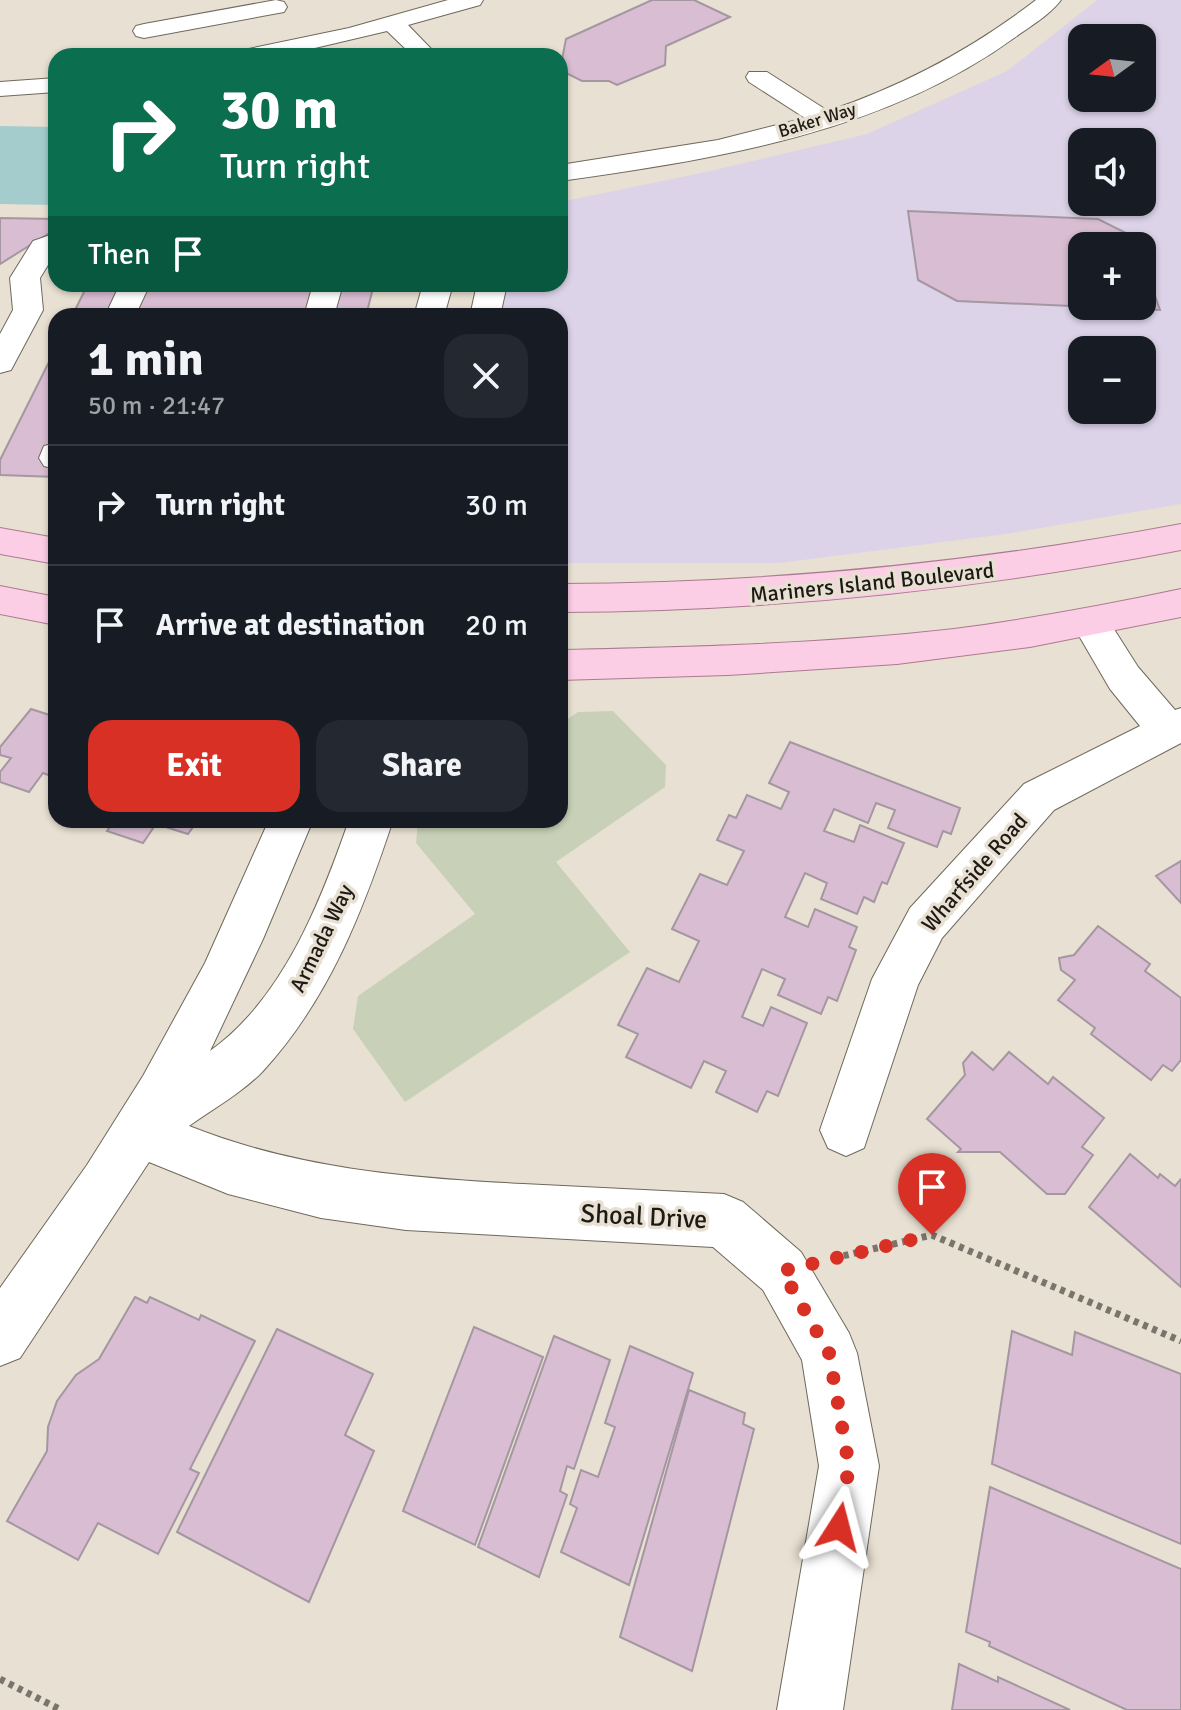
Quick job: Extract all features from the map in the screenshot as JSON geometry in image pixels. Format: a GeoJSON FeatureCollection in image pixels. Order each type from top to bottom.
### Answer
{"type":"FeatureCollection","features":[{"type":"Feature","properties":{"kind":"main road","name":"Mariners Island Boulevard"},"geometry":{"type":"LineString","coordinates":[[568,598],[738,595],[849,588],[1042,563],[1181,537]]}},
{"type":"Feature","properties":{"kind":"main road"},"geometry":{"type":"LineString","coordinates":[[0,541],[48,550]]}},
{"type":"Feature","properties":{"kind":"main road"},"geometry":{"type":"LineString","coordinates":[[0,600],[48,609]]}},
{"type":"Feature","properties":{"kind":"main road"},"geometry":{"type":"LineString","coordinates":[[568,665],[774,658],[1006,636],[1181,603]]}},
{"type":"Feature","properties":{"kind":"street"},"geometry":{"type":"LineString","coordinates":[[286,48],[393,24],[472,0]]}},
{"type":"Feature","properties":{"kind":"street","name":"Baker Way"},"geometry":{"type":"LineString","coordinates":[[568,172],[662,159],[750,140],[824,119],[903,91],[968,58],[1050,0]]}},
{"type":"Feature","properties":{"kind":"street"},"geometry":{"type":"LineString","coordinates":[[149,30],[276,7]]}},
{"type":"Feature","properties":{"kind":"street"},"geometry":{"type":"LineString","coordinates":[[393,24],[418,48]]}},
{"type":"Feature","properties":{"kind":"street"},"geometry":{"type":"LineString","coordinates":[[353,34],[367,48]]}},
{"type":"Feature","properties":{"kind":"street"},"geometry":{"type":"LineString","coordinates":[[758,77],[824,119]]}},
{"type":"Feature","properties":{"kind":"street"},"geometry":{"type":"LineString","coordinates":[[0,89],[48,86]]}},
{"type":"Feature","properties":{"kind":"street"},"geometry":{"type":"LineString","coordinates":[[0,363],[28,310],[25,278],[43,247],[48,245]]}},
{"type":"Feature","properties":{"kind":"street","name":"Wharfside Road"},"geometry":{"type":"LineString","coordinates":[[846,1130],[896,979],[926,923],[1039,797],[1175,727],[1124,678],[1090,622]]}},
{"type":"Feature","properties":{"kind":"street","name":"Armada Way"},"geometry":{"type":"LineString","coordinates":[[0,1338],[26,1295],[139,1132],[230,963],[288,828]]}},
{"type":"Feature","properties":{"kind":"street","name":"Armada Way"},"geometry":{"type":"LineString","coordinates":[[139,1132],[244,1056],[298,990],[343,902],[368,828]]}},
{"type":"Feature","properties":{"kind":"street","name":"Shoal Drive"},"geometry":{"type":"LineString","coordinates":[[139,1132],[228,1168],[321,1192],[406,1204],[724,1221],[782,1271],[829,1353],[849,1466],[810,1710]]}},
{"type":"Feature","properties":{"kind":"path"},"geometry":{"type":"LineString","coordinates":[[782,1271],[932,1235],[1181,1341]]}},
{"type":"Feature","properties":{"kind":"path"},"geometry":{"type":"LineString","coordinates":[[0,1679],[61,1710]]}},
{"type":"Feature","properties":{"kind":"shaded area"},"geometry":{"type":"Polygon","coordinates":[[[1097,0],[1181,0],[1181,504],[1006,534],[779,563],[568,563],[568,308],[500,308],[503,292],[568,292],[568,200],[867,134],[1007,71],[1097,0]]]}},
{"type":"Feature","properties":{"kind":"green space"},"geometry":{"type":"Polygon","coordinates":[[[613,711],[666,765],[665,787],[556,862],[630,952],[405,1102],[353,1029],[358,996],[475,914],[416,843],[417,828],[568,828],[568,719],[578,712],[613,711]]]}},
{"type":"Feature","properties":{"kind":"water"},"geometry":{"type":"Polygon","coordinates":[[[0,126],[48,127],[48,205],[0,204],[0,126]]]}},
{"type":"Feature","properties":{"kind":"building"},"geometry":{"type":"Polygon","coordinates":[[[652,0],[694,0],[730,17],[666,46],[665,65],[617,85],[609,81],[582,81],[568,74],[566,39],[652,0]]]}},
{"type":"Feature","properties":{"kind":"building"},"geometry":{"type":"Polygon","coordinates":[[[908,211],[1098,219],[1124,232],[1068,232],[1068,306],[957,301],[918,280],[908,211]]]}},
{"type":"Feature","properties":{"kind":"building"},"geometry":{"type":"Polygon","coordinates":[[[0,218],[48,219],[48,234],[0,264],[0,218]]]}},
{"type":"Feature","properties":{"kind":"building"},"geometry":{"type":"Polygon","coordinates":[[[84,292],[372,292],[368,308],[76,308],[84,292]]]}},
{"type":"Feature","properties":{"kind":"building"},"geometry":{"type":"Polygon","coordinates":[[[48,364],[48,477],[0,475],[0,460],[48,364]]]}},
{"type":"Feature","properties":{"kind":"building"},"geometry":{"type":"Polygon","coordinates":[[[31,709],[48,714],[48,775],[43,773],[29,792],[0,782],[0,772],[11,758],[0,755],[0,747],[31,709]]]}},
{"type":"Feature","properties":{"kind":"building"},"geometry":{"type":"Polygon","coordinates":[[[790,742],[960,808],[951,834],[943,831],[937,847],[888,828],[895,810],[876,803],[868,823],[834,809],[824,831],[854,842],[860,825],[904,843],[887,884],[882,882],[874,902],[864,897],[857,914],[821,899],[827,883],[805,873],[785,917],[808,927],[815,909],[857,927],[849,947],[856,950],[837,1001],[828,997],[821,1014],[778,995],[785,979],[762,969],[742,1017],[763,1026],[771,1007],[807,1023],[778,1096],[767,1091],[757,1112],[716,1092],[726,1071],[704,1061],[691,1088],[626,1057],[638,1034],[618,1025],[647,968],[679,982],[699,941],[672,929],[700,874],[727,885],[744,851],[717,840],[729,815],[736,818],[747,795],[781,809],[789,792],[769,783],[790,742]]]}},
{"type":"Feature","properties":{"kind":"building"},"geometry":{"type":"Polygon","coordinates":[[[109,828],[153,828],[143,843],[107,831],[109,828]]]}},
{"type":"Feature","properties":{"kind":"building"},"geometry":{"type":"Polygon","coordinates":[[[169,828],[192,828],[188,834],[169,828]]]}},
{"type":"Feature","properties":{"kind":"building"},"geometry":{"type":"Polygon","coordinates":[[[1181,861],[1181,903],[1156,876],[1181,861]]]}},
{"type":"Feature","properties":{"kind":"building"},"geometry":{"type":"Polygon","coordinates":[[[1098,926],[1150,964],[1145,971],[1181,998],[1181,1060],[1172,1071],[1163,1065],[1151,1080],[1091,1034],[1095,1028],[1058,1000],[1075,980],[1061,970],[1059,958],[1074,955],[1098,926]]]}},
{"type":"Feature","properties":{"kind":"building"},"geometry":{"type":"Polygon","coordinates":[[[972,1052],[993,1070],[1009,1052],[1048,1084],[1053,1077],[1104,1118],[1082,1147],[1093,1155],[1065,1194],[1047,1194],[1000,1152],[958,1152],[961,1149],[927,1119],[965,1075],[963,1063],[972,1052]]]}},
{"type":"Feature","properties":{"kind":"building"},"geometry":{"type":"Polygon","coordinates":[[[1130,1154],[1158,1178],[1160,1174],[1175,1186],[1181,1179],[1181,1287],[1089,1207],[1130,1154]]]}},
{"type":"Feature","properties":{"kind":"building"},"geometry":{"type":"Polygon","coordinates":[[[135,1297],[147,1303],[150,1297],[199,1320],[201,1315],[255,1341],[190,1469],[199,1473],[158,1554],[98,1523],[78,1560],[7,1521],[47,1451],[48,1427],[57,1401],[76,1375],[99,1359],[135,1297]]]}},
{"type":"Feature","properties":{"kind":"building"},"geometry":{"type":"Polygon","coordinates":[[[474,1327],[543,1357],[475,1545],[403,1511],[474,1327]]]}},
{"type":"Feature","properties":{"kind":"building"},"geometry":{"type":"Polygon","coordinates":[[[277,1329],[373,1374],[345,1435],[374,1451],[309,1602],[177,1532],[277,1329]]]}},
{"type":"Feature","properties":{"kind":"building"},"geometry":{"type":"Polygon","coordinates":[[[1012,1331],[1072,1355],[1075,1332],[1181,1374],[1181,1544],[992,1464],[1012,1331]]]}},
{"type":"Feature","properties":{"kind":"building"},"geometry":{"type":"Polygon","coordinates":[[[554,1336],[610,1360],[574,1469],[567,1466],[560,1491],[567,1495],[539,1577],[478,1547],[554,1336]]]}},
{"type":"Feature","properties":{"kind":"building"},"geometry":{"type":"Polygon","coordinates":[[[630,1346],[693,1373],[629,1585],[561,1552],[577,1508],[570,1504],[581,1470],[598,1477],[615,1427],[605,1423],[630,1346]]]}},
{"type":"Feature","properties":{"kind":"building"},"geometry":{"type":"Polygon","coordinates":[[[689,1390],[745,1413],[743,1424],[754,1429],[692,1671],[620,1637],[689,1390]]]}},
{"type":"Feature","properties":{"kind":"building"},"geometry":{"type":"Polygon","coordinates":[[[990,1487],[1181,1569],[1181,1710],[1127,1710],[989,1646],[990,1642],[966,1632],[990,1487]]]}},
{"type":"Feature","properties":{"kind":"building"},"geometry":{"type":"Polygon","coordinates":[[[959,1664],[998,1682],[998,1677],[1070,1710],[952,1710],[959,1664]]]}},
{"type":"Feature","properties":{"kind":"route"},"geometry":{"type":"LineString","coordinates":[[839,1527],[849,1466],[829,1353],[782,1271],[932,1235]]}}]}
